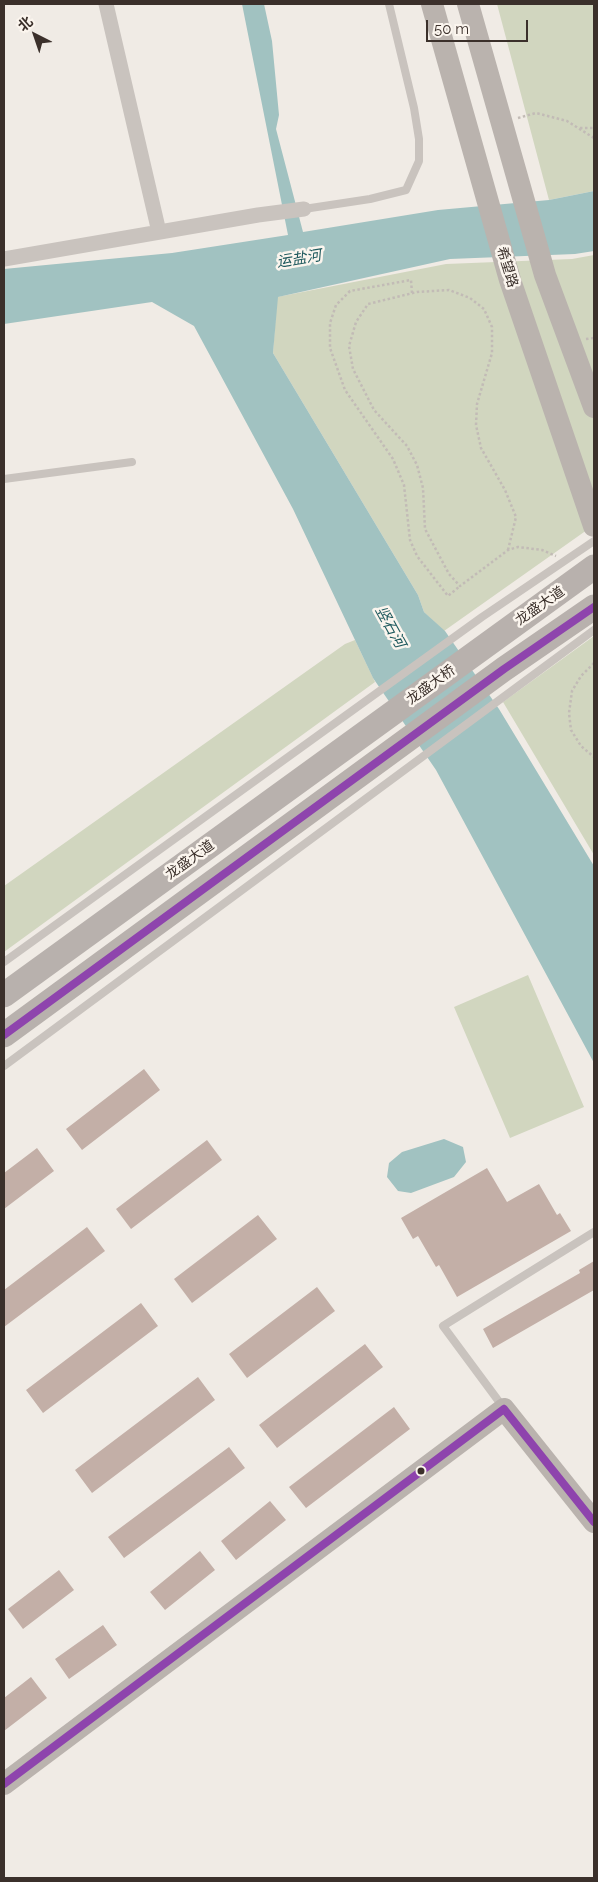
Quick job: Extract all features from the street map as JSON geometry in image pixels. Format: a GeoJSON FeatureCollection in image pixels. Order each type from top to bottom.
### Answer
{"type":"FeatureCollection","features":[{"type":"Feature","properties":{"kind":"main road","name":"希望路"},"geometry":{"type":"LineString","coordinates":[[432,4],[510,280],[594,526]]}},
{"type":"Feature","properties":{"kind":"main road"},"geometry":{"type":"LineString","coordinates":[[468,4],[545,275],[594,407]]}},
{"type":"Feature","properties":{"kind":"main road","name":"龙盛大道"},"geometry":{"type":"LineString","coordinates":[[485,644],[594,568]]}},
{"type":"Feature","properties":{"kind":"main road"},"geometry":{"type":"LineString","coordinates":[[4,1035],[406,756],[512,676],[594,607]]}},
{"type":"Feature","properties":{"kind":"main road","name":"龙盛大桥"},"geometry":{"type":"LineString","coordinates":[[376,725],[485,644]]}},
{"type":"Feature","properties":{"kind":"main road","name":"龙盛大道"},"geometry":{"type":"LineString","coordinates":[[4,995],[376,725]]}},
{"type":"Feature","properties":{"kind":"main road"},"geometry":{"type":"LineString","coordinates":[[4,1784],[504,1409],[594,1522]]}},
{"type":"Feature","properties":{"kind":"street"},"geometry":{"type":"LineString","coordinates":[[106,4],[159,232]]}},
{"type":"Feature","properties":{"kind":"street"},"geometry":{"type":"LineString","coordinates":[[4,259],[304,209]]}},
{"type":"Feature","properties":{"kind":"lane"},"geometry":{"type":"LineString","coordinates":[[304,209],[370,199],[406,190],[419,162],[419,139],[414,108],[389,4]]}},
{"type":"Feature","properties":{"kind":"lane"},"geometry":{"type":"LineString","coordinates":[[4,479],[132,462]]}},
{"type":"Feature","properties":{"kind":"lane"},"geometry":{"type":"LineString","coordinates":[[4,962],[482,618],[594,541]]}},
{"type":"Feature","properties":{"kind":"lane"},"geometry":{"type":"LineString","coordinates":[[512,676],[594,630]]}},
{"type":"Feature","properties":{"kind":"lane"},"geometry":{"type":"LineString","coordinates":[[4,1066],[406,756]]}},
{"type":"Feature","properties":{"kind":"lane"},"geometry":{"type":"LineString","coordinates":[[504,1409],[443,1326],[594,1232]]}},
{"type":"Feature","properties":{"kind":"path"},"geometry":{"type":"LineString","coordinates":[[501,123],[536,113],[567,121],[594,138]]}},
{"type":"Feature","properties":{"kind":"path"},"geometry":{"type":"LineString","coordinates":[[578,128],[594,128]]}},
{"type":"Feature","properties":{"kind":"path"},"geometry":{"type":"LineString","coordinates":[[412,293],[411,280],[350,291],[336,305],[330,322],[330,348],[345,390],[393,459],[404,485],[410,540],[417,556],[448,596],[508,550],[518,547],[542,550],[567,560]]}},
{"type":"Feature","properties":{"kind":"path"},"geometry":{"type":"LineString","coordinates":[[460,586],[449,574],[424,530],[423,488],[417,465],[407,446],[374,410],[352,370],[349,346],[356,322],[368,304],[412,293],[449,290],[470,298],[484,309],[492,327],[492,353],[477,404],[476,425],[481,448],[506,490],[516,517],[508,550]]}},
{"type":"Feature","properties":{"kind":"path"},"geometry":{"type":"LineString","coordinates":[[594,662],[581,676],[572,691],[569,712],[571,730],[580,746],[594,757]]}},
{"type":"Feature","properties":{"kind":"green space"},"geometry":{"type":"Polygon","coordinates":[[[497,4],[594,4],[594,191],[549,200],[497,4]]]}},
{"type":"Feature","properties":{"kind":"green space"},"geometry":{"type":"Polygon","coordinates":[[[594,255],[594,525],[444,631],[424,612],[418,595],[273,353],[277,297],[446,264],[572,259],[594,255]]]}},
{"type":"Feature","properties":{"kind":"green space"},"geometry":{"type":"Polygon","coordinates":[[[594,636],[594,855],[503,702],[594,636]]]}},
{"type":"Feature","properties":{"kind":"green space"},"geometry":{"type":"Polygon","coordinates":[[[355,640],[375,682],[4,952],[4,886],[345,644],[355,640]]]}},
{"type":"Feature","properties":{"kind":"green space"},"geometry":{"type":"Polygon","coordinates":[[[528,975],[584,1107],[510,1138],[454,1007],[528,975]]]}},
{"type":"Feature","properties":{"kind":"water"},"geometry":{"type":"Polygon","coordinates":[[[242,4],[264,4],[272,41],[279,115],[276,129],[303,232],[438,210],[549,200],[594,191],[594,251],[575,254],[450,259],[278,297],[273,353],[418,595],[424,612],[445,631],[499,709],[594,866],[594,1063],[436,770],[373,678],[293,509],[194,326],[152,302],[4,324],[4,269],[172,253],[288,235],[242,4]]]}},
{"type":"Feature","properties":{"kind":"water"},"geometry":{"type":"Polygon","coordinates":[[[444,1139],[463,1147],[466,1162],[454,1177],[411,1193],[398,1191],[387,1177],[389,1163],[402,1152],[444,1139]]]}},
{"type":"Feature","properties":{"kind":"building"},"geometry":{"type":"Polygon","coordinates":[[[144,1069],[160,1090],[82,1150],[66,1129],[144,1069]]]}},
{"type":"Feature","properties":{"kind":"building"},"geometry":{"type":"Polygon","coordinates":[[[207,1140],[222,1160],[131,1229],[116,1209],[207,1140]]]}},
{"type":"Feature","properties":{"kind":"building"},"geometry":{"type":"Polygon","coordinates":[[[37,1148],[54,1171],[4,1209],[4,1173],[37,1148]]]}},
{"type":"Feature","properties":{"kind":"building"},"geometry":{"type":"Polygon","coordinates":[[[487,1168],[507,1202],[539,1184],[557,1215],[560,1213],[571,1231],[457,1297],[439,1265],[436,1267],[418,1236],[413,1239],[401,1218],[487,1168]]]}},
{"type":"Feature","properties":{"kind":"building"},"geometry":{"type":"Polygon","coordinates":[[[258,1215],[277,1239],[192,1303],[174,1279],[258,1215]]]}},
{"type":"Feature","properties":{"kind":"building"},"geometry":{"type":"Polygon","coordinates":[[[87,1227],[105,1251],[4,1327],[4,1290],[87,1227]]]}},
{"type":"Feature","properties":{"kind":"building"},"geometry":{"type":"Polygon","coordinates":[[[594,1261],[594,1290],[493,1348],[483,1329],[580,1273],[579,1270],[594,1261]]]}},
{"type":"Feature","properties":{"kind":"building"},"geometry":{"type":"Polygon","coordinates":[[[317,1287],[335,1311],[247,1378],[229,1354],[317,1287]]]}},
{"type":"Feature","properties":{"kind":"building"},"geometry":{"type":"Polygon","coordinates":[[[141,1303],[158,1326],[43,1413],[26,1390],[141,1303]]]}},
{"type":"Feature","properties":{"kind":"building"},"geometry":{"type":"Polygon","coordinates":[[[365,1344],[383,1367],[277,1448],[259,1425],[365,1344]]]}},
{"type":"Feature","properties":{"kind":"building"},"geometry":{"type":"Polygon","coordinates":[[[198,1377],[215,1400],[92,1493],[75,1470],[198,1377]]]}},
{"type":"Feature","properties":{"kind":"building"},"geometry":{"type":"Polygon","coordinates":[[[394,1407],[410,1429],[306,1508],[289,1487],[394,1407]]]}},
{"type":"Feature","properties":{"kind":"building"},"geometry":{"type":"Polygon","coordinates":[[[229,1447],[245,1468],[124,1558],[108,1537],[229,1447]]]}},
{"type":"Feature","properties":{"kind":"building"},"geometry":{"type":"Polygon","coordinates":[[[270,1501],[286,1520],[236,1560],[221,1541],[270,1501]]]}},
{"type":"Feature","properties":{"kind":"building"},"geometry":{"type":"Polygon","coordinates":[[[200,1551],[215,1570],[165,1610],[150,1592],[200,1551]]]}},
{"type":"Feature","properties":{"kind":"building"},"geometry":{"type":"Polygon","coordinates":[[[59,1570],[74,1590],[23,1629],[8,1609],[59,1570]]]}},
{"type":"Feature","properties":{"kind":"building"},"geometry":{"type":"Polygon","coordinates":[[[103,1625],[117,1645],[69,1679],[55,1659],[103,1625]]]}},
{"type":"Feature","properties":{"kind":"building"},"geometry":{"type":"Polygon","coordinates":[[[31,1677],[47,1698],[4,1731],[4,1698],[31,1677]]]}},
{"type":"Feature","properties":{"kind":"transit line"},"geometry":{"type":"LineString","coordinates":[[4,1035],[504,669],[594,607]]}},
{"type":"Feature","properties":{"kind":"transit line"},"geometry":{"type":"LineString","coordinates":[[504,1409],[594,1522]]}},
{"type":"Feature","properties":{"kind":"transit line"},"geometry":{"type":"LineString","coordinates":[[4,1784],[504,1409]]}},
{"type":"Feature","properties":{"kind":"water label","name":"运盐河"},"geometry":{"type":"Point","coordinates":[299,259]}},
{"type":"Feature","properties":{"kind":"water label","name":"竖石河"},"geometry":{"type":"Point","coordinates":[390,627]}}]}
